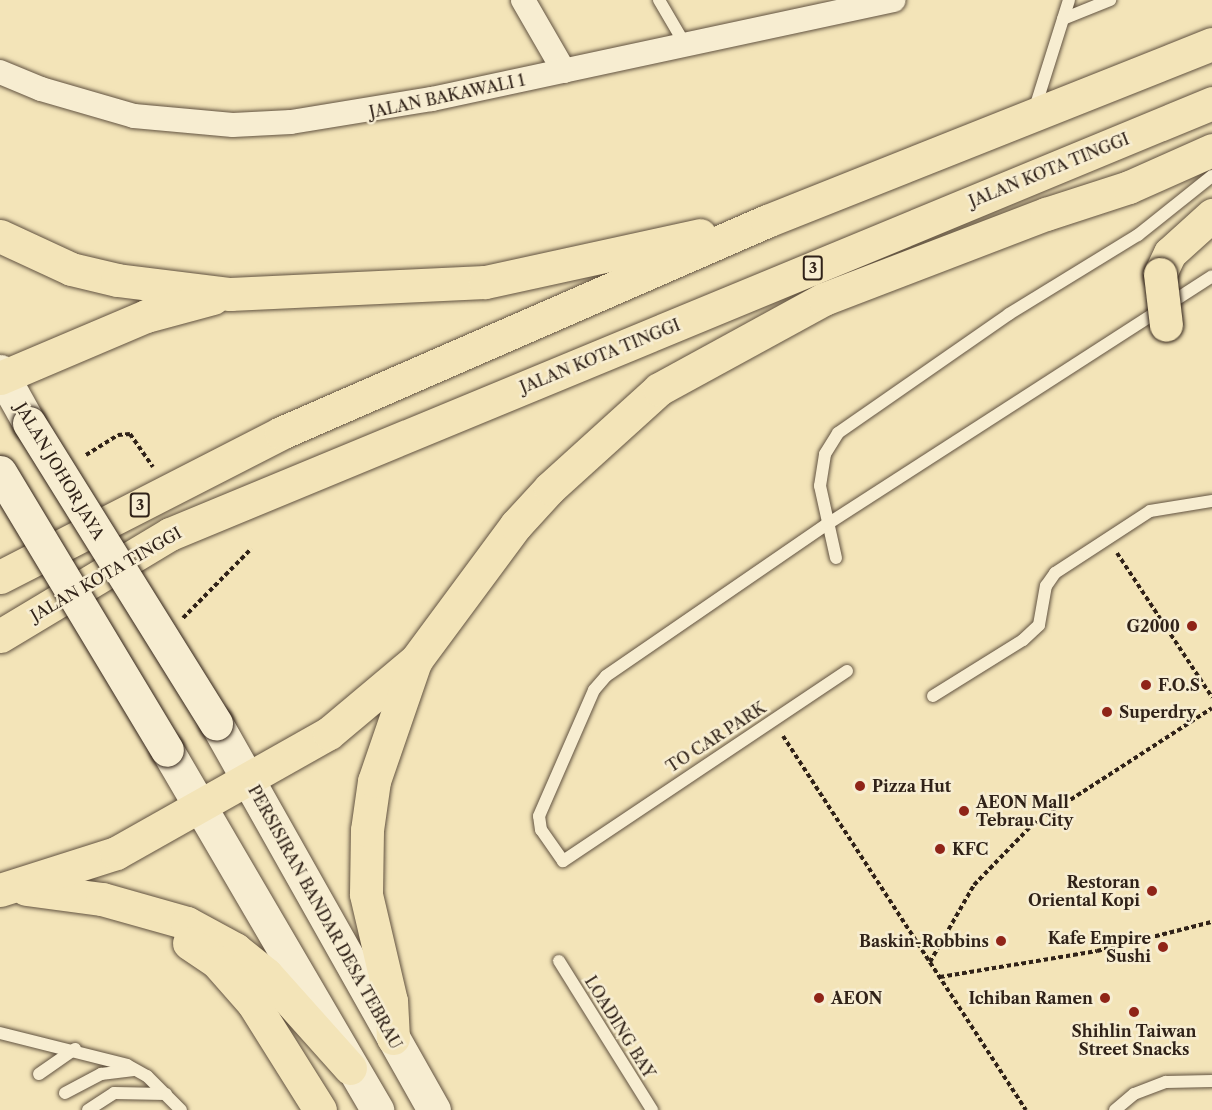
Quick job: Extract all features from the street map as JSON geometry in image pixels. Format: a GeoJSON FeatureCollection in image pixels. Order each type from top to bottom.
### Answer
{"type":"FeatureCollection","features":[{"type":"Feature","properties":{"kind":"highway","name":"3"},"geometry":{"type":"LineString","coordinates":[[0,577],[281,433],[767,221],[1212,44]]}},
{"type":"Feature","properties":{"kind":"highway","name":"JALAN KOTA TINGGI"},"geometry":{"type":"LineString","coordinates":[[0,636],[170,534],[1212,102]]}},
{"type":"Feature","properties":{"kind":"highway"},"geometry":{"type":"LineString","coordinates":[[1046,214],[1123,167],[1212,124]]}},
{"type":"Feature","properties":{"kind":"highway"},"geometry":{"type":"LineString","coordinates":[[6,889],[116,853],[329,733],[416,660],[516,525],[550,488],[659,389],[824,299],[1046,214],[1129,187],[1212,150]]}},
{"type":"Feature","properties":{"kind":"highway"},"geometry":{"type":"LineString","coordinates":[[1166,325],[1160,274],[1170,253],[1212,215]]}},
{"type":"Feature","properties":{"kind":"highway"},"geometry":{"type":"LineString","coordinates":[[0,236],[71,269],[117,280],[230,294],[485,282],[767,221]]}},
{"type":"Feature","properties":{"kind":"highway"},"geometry":{"type":"LineString","coordinates":[[1,375],[146,316],[230,294]]}},
{"type":"Feature","properties":{"kind":"highway"},"geometry":{"type":"LineString","coordinates":[[393,1038],[391,1001],[366,894],[367,830],[374,781],[416,660]]}},
{"type":"Feature","properties":{"kind":"highway"},"geometry":{"type":"LineString","coordinates":[[6,889],[120,904],[187,923],[235,950],[266,974],[350,1068]]}},
{"type":"Feature","properties":{"kind":"highway"},"geometry":{"type":"LineString","coordinates":[[120,904],[217,962],[253,1003],[320,1110]]}},
{"type":"Feature","properties":{"kind":"main road","name":"JALAN JOHOR JAYA"},"geometry":{"type":"LineString","coordinates":[[1,375],[216,723]]}},
{"type":"Feature","properties":{"kind":"main road"},"geometry":{"type":"LineString","coordinates":[[0,472],[201,805],[376,1110]]}},
{"type":"Feature","properties":{"kind":"main road","name":"PERSISIRAN BANDAR DESA TEBRAU"},"geometry":{"type":"LineString","coordinates":[[216,723],[434,1110]]}},
{"type":"Feature","properties":{"kind":"street"},"geometry":{"type":"LineString","coordinates":[[523,0],[564,71]]}},
{"type":"Feature","properties":{"kind":"street","name":"JALAN BAKAWALI 1"},"geometry":{"type":"LineString","coordinates":[[0,72],[41,89],[134,116],[233,126],[354,115],[686,46],[809,7],[893,0]]}},
{"type":"Feature","properties":{"kind":"lane"},"geometry":{"type":"LineString","coordinates":[[659,0],[686,46]]}},
{"type":"Feature","properties":{"kind":"lane"},"geometry":{"type":"LineString","coordinates":[[1032,115],[1069,0]]}},
{"type":"Feature","properties":{"kind":"lane"},"geometry":{"type":"LineString","coordinates":[[1063,19],[1110,0]]}},
{"type":"Feature","properties":{"kind":"lane"},"geometry":{"type":"LineString","coordinates":[[836,558],[826,525],[820,486],[825,454],[848,423],[1009,314],[1138,235],[1212,176]]}},
{"type":"Feature","properties":{"kind":"lane"},"geometry":{"type":"LineString","coordinates":[[826,525],[1212,276]]}},
{"type":"Feature","properties":{"kind":"lane"},"geometry":{"type":"LineString","coordinates":[[933,696],[1031,633],[1039,625],[1046,586],[1055,573],[1150,511],[1212,501]]}},
{"type":"Feature","properties":{"kind":"lane","name":"TO CAR PARK"},"geometry":{"type":"LineString","coordinates":[[826,525],[606,676],[594,690],[539,816],[541,830],[563,861],[847,671]]}},
{"type":"Feature","properties":{"kind":"lane","name":"LOADING BAY"},"geometry":{"type":"LineString","coordinates":[[559,961],[652,1110]]}},
{"type":"Feature","properties":{"kind":"lane"},"geometry":{"type":"LineString","coordinates":[[0,1033],[75,1049],[137,1070],[167,1094],[181,1110]]}},
{"type":"Feature","properties":{"kind":"lane"},"geometry":{"type":"LineString","coordinates":[[39,1074],[75,1049]]}},
{"type":"Feature","properties":{"kind":"lane"},"geometry":{"type":"LineString","coordinates":[[65,1093],[101,1074],[137,1070]]}},
{"type":"Feature","properties":{"kind":"lane"},"geometry":{"type":"LineString","coordinates":[[1115,1110],[1134,1094],[1166,1082],[1212,1082]]}},
{"type":"Feature","properties":{"kind":"lane"},"geometry":{"type":"LineString","coordinates":[[88,1110],[114,1093],[167,1094]]}},
{"type":"Feature","properties":{"kind":"path"},"geometry":{"type":"LineString","coordinates":[[86,455],[118,435],[130,434],[153,467]]}},
{"type":"Feature","properties":{"kind":"path"},"geometry":{"type":"LineString","coordinates":[[1107,539],[1212,697]]}},
{"type":"Feature","properties":{"kind":"path"},"geometry":{"type":"LineString","coordinates":[[178,623],[251,549]]}},
{"type":"Feature","properties":{"kind":"path"},"geometry":{"type":"LineString","coordinates":[[930,962],[974,885],[1033,824],[1212,708]]}},
{"type":"Feature","properties":{"kind":"path"},"geometry":{"type":"LineString","coordinates":[[773,720],[1026,1110]]}},
{"type":"Feature","properties":{"kind":"path"},"geometry":{"type":"LineString","coordinates":[[940,977],[1098,951],[1212,922]]}},
{"type":"Feature","properties":{"kind":"place","name":"G2000"},"geometry":{"type":"Point","coordinates":[1192,626]}},
{"type":"Feature","properties":{"kind":"place","name":"F.O.S"},"geometry":{"type":"Point","coordinates":[1146,685]}},
{"type":"Feature","properties":{"kind":"place","name":"Superdry"},"geometry":{"type":"Point","coordinates":[1107,712]}},
{"type":"Feature","properties":{"kind":"place","name":"Pizza Hut"},"geometry":{"type":"Point","coordinates":[860,786]}},
{"type":"Feature","properties":{"kind":"place","name":"AEON Mall Tebrau City"},"geometry":{"type":"Point","coordinates":[964,811]}},
{"type":"Feature","properties":{"kind":"place","name":"KFC"},"geometry":{"type":"Point","coordinates":[940,849]}},
{"type":"Feature","properties":{"kind":"place","name":"Restoran Oriental Kopi"},"geometry":{"type":"Point","coordinates":[1152,891]}},
{"type":"Feature","properties":{"kind":"place","name":"Baskin-Robbins"},"geometry":{"type":"Point","coordinates":[1001,941]}},
{"type":"Feature","properties":{"kind":"place","name":"Kafe Empire Sushi"},"geometry":{"type":"Point","coordinates":[1163,947]}},
{"type":"Feature","properties":{"kind":"place","name":"AEON"},"geometry":{"type":"Point","coordinates":[819,998]}},
{"type":"Feature","properties":{"kind":"place","name":"Ichiban Ramen"},"geometry":{"type":"Point","coordinates":[1105,998]}},
{"type":"Feature","properties":{"kind":"place","name":"Shihlin Taiwan Street Snacks"},"geometry":{"type":"Point","coordinates":[1134,1012]}}]}
